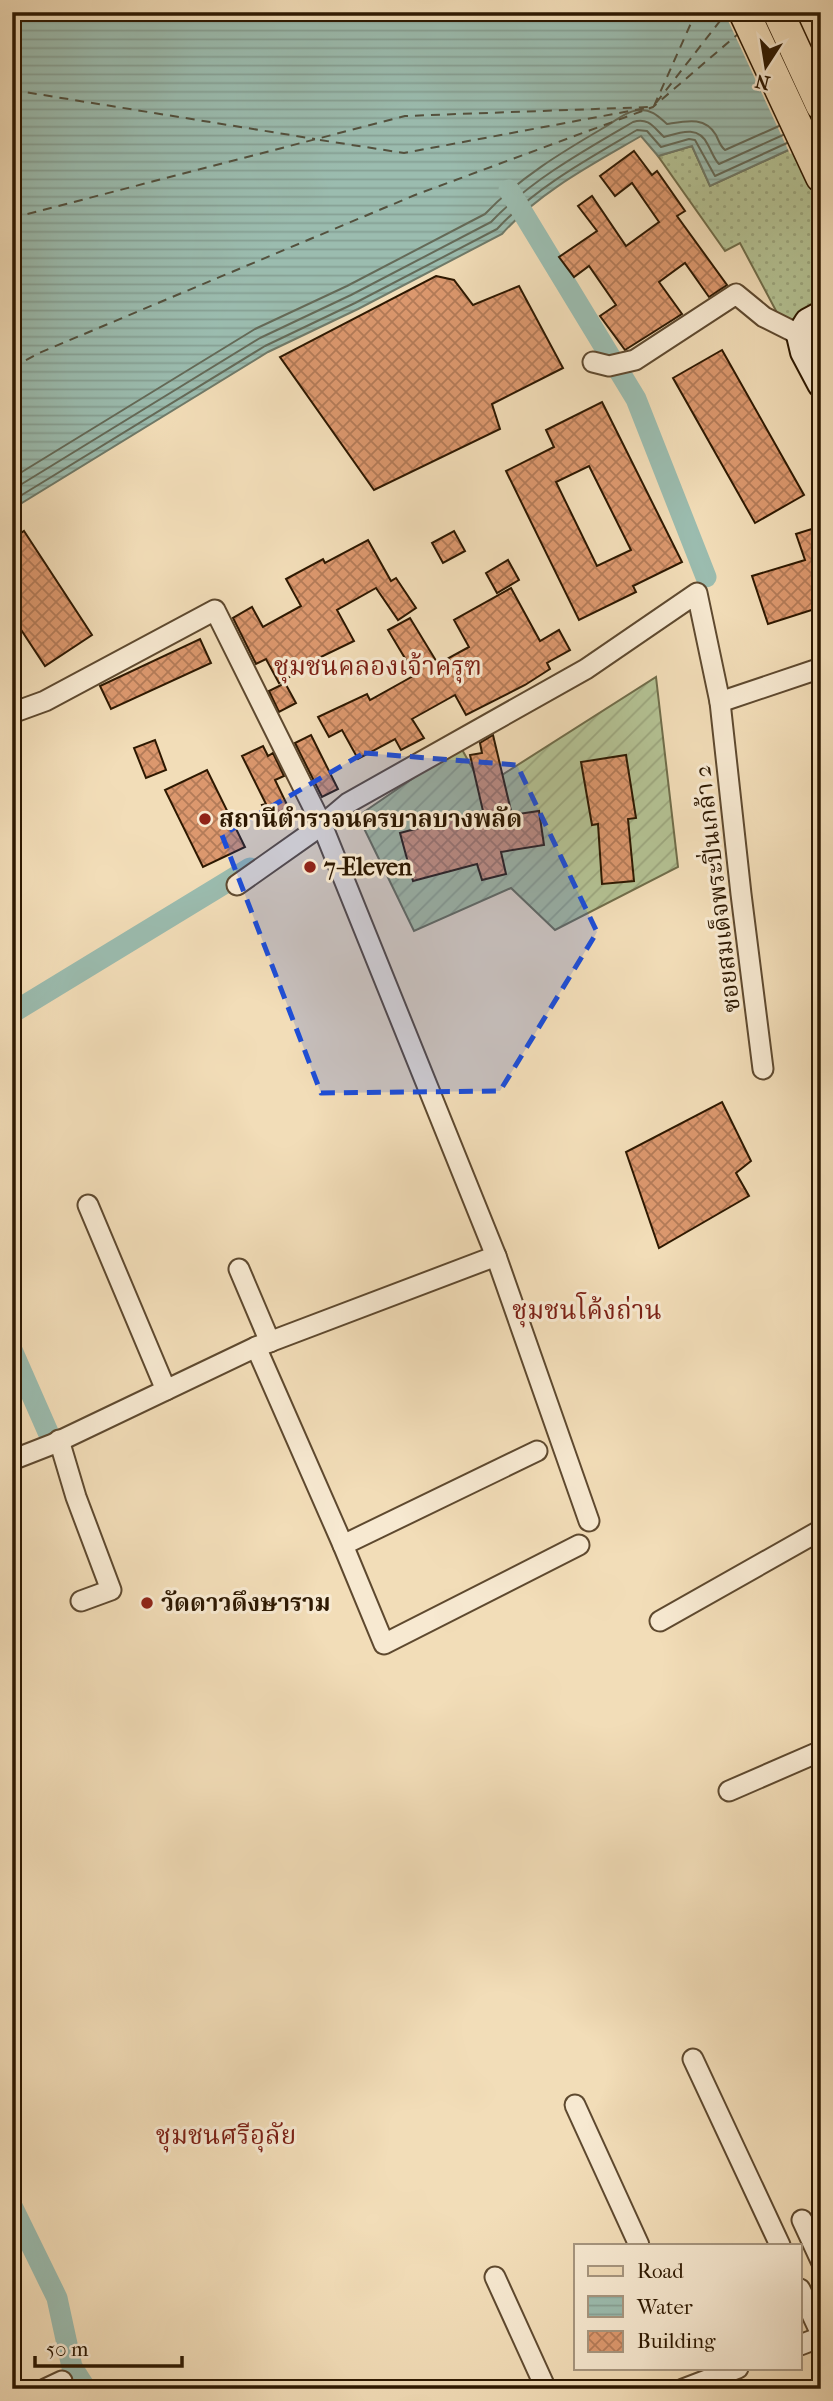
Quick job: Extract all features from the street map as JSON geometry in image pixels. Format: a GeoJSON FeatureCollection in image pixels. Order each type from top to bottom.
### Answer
{"type":"FeatureCollection","features":[{"type":"Feature","properties":{"kind":"main road"},"geometry":{"type":"LineString","coordinates":[[744,12],[821,177]]}},
{"type":"Feature","properties":{"kind":"main road"},"geometry":{"type":"LineString","coordinates":[[778,12],[821,104]]}},
{"type":"Feature","properties":{"kind":"main road"},"geometry":{"type":"LineString","coordinates":[[821,315],[807,322],[800,335],[804,352],[821,384]]}},
{"type":"Feature","properties":{"kind":"street"},"geometry":{"type":"LineString","coordinates":[[593,362],[609,366],[635,360],[736,294],[764,317],[800,335]]}},
{"type":"Feature","properties":{"kind":"street","name":"ซอยสมเด็จพระปิ่นเกล้า 2"},"geometry":{"type":"LineString","coordinates":[[237,885],[322,825],[348,803],[586,668],[697,593],[720,702],[764,1069]]}},
{"type":"Feature","properties":{"kind":"street"},"geometry":{"type":"LineString","coordinates":[[12,713],[45,701],[215,610],[322,825],[496,1256],[589,1521]]}},
{"type":"Feature","properties":{"kind":"street"},"geometry":{"type":"LineString","coordinates":[[720,702],[821,668]]}},
{"type":"Feature","properties":{"kind":"street"},"geometry":{"type":"LineString","coordinates":[[88,1205],[166,1390]]}},
{"type":"Feature","properties":{"kind":"street"},"geometry":{"type":"LineString","coordinates":[[12,1460],[263,1345],[496,1256]]}},
{"type":"Feature","properties":{"kind":"street"},"geometry":{"type":"LineString","coordinates":[[239,1269],[263,1345],[384,1644],[579,1545]]}},
{"type":"Feature","properties":{"kind":"street"},"geometry":{"type":"LineString","coordinates":[[59,1440],[76,1497],[111,1590],[81,1601]]}},
{"type":"Feature","properties":{"kind":"street"},"geometry":{"type":"LineString","coordinates":[[344,1545],[537,1451]]}},
{"type":"Feature","properties":{"kind":"street"},"geometry":{"type":"LineString","coordinates":[[660,1621],[821,1530]]}},
{"type":"Feature","properties":{"kind":"street"},"geometry":{"type":"LineString","coordinates":[[729,1791],[821,1751]]}},
{"type":"Feature","properties":{"kind":"street"},"geometry":{"type":"LineString","coordinates":[[693,2059],[780,2244]]}},
{"type":"Feature","properties":{"kind":"street"},"geometry":{"type":"LineString","coordinates":[[575,2105],[639,2244]]}},
{"type":"Feature","properties":{"kind":"street"},"geometry":{"type":"LineString","coordinates":[[802,2220],[821,2261]]}},
{"type":"Feature","properties":{"kind":"street"},"geometry":{"type":"LineString","coordinates":[[495,2277],[546,2389]]}},
{"type":"Feature","properties":{"kind":"street"},"geometry":{"type":"LineString","coordinates":[[802,2293],[821,2336],[802,2344]]}},
{"type":"Feature","properties":{"kind":"street"},"geometry":{"type":"LineString","coordinates":[[693,2379],[730,2370]]}},
{"type":"Feature","properties":{"kind":"highlighted area"},"geometry":{"type":"Polygon","coordinates":[[[364,753],[517,765],[597,932],[500,1091],[321,1093],[222,835],[364,753]]]}},
{"type":"Feature","properties":{"kind":"green space"},"geometry":{"type":"Polygon","coordinates":[[[821,135],[821,307],[783,324],[740,243],[725,251],[658,156],[692,146],[710,186],[821,135]]]}},
{"type":"Feature","properties":{"kind":"green space"},"geometry":{"type":"Polygon","coordinates":[[[656,677],[678,867],[555,930],[511,888],[414,931],[358,816],[460,746],[483,787],[656,677]]]}},
{"type":"Feature","properties":{"kind":"water"},"geometry":{"type":"Polygon","coordinates":[[[12,12],[821,12],[821,135],[710,186],[692,146],[658,156],[641,136],[550,192],[502,234],[358,309],[268,352],[12,509],[12,12]]]}},
{"type":"Feature","properties":{"kind":"pier"},"geometry":{"type":"Polygon","coordinates":[[[724,12],[809,12],[821,37],[821,139],[790,154],[724,12]]]}},
{"type":"Feature","properties":{"kind":"building"},"geometry":{"type":"Polygon","coordinates":[[[634,151],[652,175],[657,171],[685,211],[677,216],[727,285],[709,297],[685,263],[659,282],[682,314],[625,350],[600,316],[616,305],[589,266],[574,277],[559,257],[597,231],[578,206],[592,196],[626,246],[659,222],[632,183],[615,196],[600,176],[634,151]]]}},
{"type":"Feature","properties":{"kind":"building"},"geometry":{"type":"Polygon","coordinates":[[[436,276],[454,280],[473,305],[519,286],[563,368],[492,404],[500,429],[374,490],[280,357],[436,276]]]}},
{"type":"Feature","properties":{"kind":"building"},"geometry":{"type":"Polygon","coordinates":[[[722,350],[804,495],[755,523],[673,378],[722,350]]]}},
{"type":"Feature","properties":{"kind":"building"},"geometry":{"type":"Polygon","coordinates":[[[602,402],[682,562],[633,586],[636,592],[579,620],[506,471],[554,447],[546,430],[602,402]],[[589,466],[556,482],[597,566],[631,550],[589,466]]]}},
{"type":"Feature","properties":{"kind":"building"},"geometry":{"type":"Polygon","coordinates":[[[821,526],[821,607],[768,624],[752,576],[805,560],[796,534],[821,526]]]}},
{"type":"Feature","properties":{"kind":"building"},"geometry":{"type":"Polygon","coordinates":[[[24,531],[92,635],[45,666],[12,616],[12,539],[24,531]]]}},
{"type":"Feature","properties":{"kind":"building"},"geometry":{"type":"Polygon","coordinates":[[[454,531],[465,551],[443,563],[432,543],[454,531]]]}},
{"type":"Feature","properties":{"kind":"building"},"geometry":{"type":"Polygon","coordinates":[[[368,540],[391,581],[396,578],[416,608],[398,620],[376,588],[337,610],[354,641],[300,667],[301,670],[279,683],[266,659],[256,664],[233,618],[252,607],[263,627],[301,606],[286,579],[323,559],[325,563],[368,540]]]}},
{"type":"Feature","properties":{"kind":"building"},"geometry":{"type":"Polygon","coordinates":[[[508,560],[519,580],[497,593],[486,573],[508,560]]]}},
{"type":"Feature","properties":{"kind":"building"},"geometry":{"type":"Polygon","coordinates":[[[511,588],[540,641],[559,630],[570,650],[547,663],[550,669],[466,715],[455,695],[412,719],[424,738],[401,750],[395,739],[358,759],[342,730],[329,737],[318,717],[367,694],[370,700],[415,675],[388,630],[410,618],[438,664],[469,647],[454,620],[511,588]]]}},
{"type":"Feature","properties":{"kind":"building"},"geometry":{"type":"Polygon","coordinates":[[[200,639],[211,663],[111,709],[100,686],[200,639]]]}},
{"type":"Feature","properties":{"kind":"building"},"geometry":{"type":"Polygon","coordinates":[[[285,683],[296,703],[279,712],[269,691],[285,683]]]}},
{"type":"Feature","properties":{"kind":"building"},"geometry":{"type":"Polygon","coordinates":[[[311,735],[338,789],[322,797],[295,743],[311,735]]]}},
{"type":"Feature","properties":{"kind":"building"},"geometry":{"type":"Polygon","coordinates":[[[493,735],[512,815],[539,811],[544,845],[501,852],[506,874],[482,880],[477,864],[413,881],[400,833],[483,811],[470,755],[482,753],[480,743],[493,735]]]}},
{"type":"Feature","properties":{"kind":"building"},"geometry":{"type":"Polygon","coordinates":[[[155,740],[166,770],[146,778],[134,748],[155,740]]]}},
{"type":"Feature","properties":{"kind":"building"},"geometry":{"type":"Polygon","coordinates":[[[263,746],[268,756],[273,753],[284,776],[275,780],[294,819],[274,828],[262,805],[266,804],[242,756],[263,746]]]}},
{"type":"Feature","properties":{"kind":"building"},"geometry":{"type":"Polygon","coordinates":[[[626,755],[636,818],[628,819],[634,881],[602,884],[598,824],[592,825],[581,762],[626,755]]]}},
{"type":"Feature","properties":{"kind":"building","name":"สถานีตำรวจนครบาลบางพลัด"},"geometry":{"type":"Polygon","coordinates":[[[207,770],[245,847],[203,867],[165,790],[207,770]]]}},
{"type":"Feature","properties":{"kind":"building"},"geometry":{"type":"Polygon","coordinates":[[[722,1102],[751,1161],[736,1173],[749,1196],[659,1248],[626,1152],[722,1102]]]}},
{"type":"Feature","properties":{"kind":"waterway"},"geometry":{"type":"LineString","coordinates":[[509,190],[636,399],[706,577]]}},
{"type":"Feature","properties":{"kind":"waterway"},"geometry":{"type":"LineString","coordinates":[[12,1013],[250,868]]}},
{"type":"Feature","properties":{"kind":"waterway"},"geometry":{"type":"LineString","coordinates":[[12,1350],[48,1432]]}},
{"type":"Feature","properties":{"kind":"waterway"},"geometry":{"type":"LineString","coordinates":[[12,2206],[57,2298],[72,2367],[86,2389]]}},
{"type":"Feature","properties":{"kind":"ferry route"},"geometry":{"type":"LineString","coordinates":[[654,106],[696,12]]}},
{"type":"Feature","properties":{"kind":"ferry route"},"geometry":{"type":"LineString","coordinates":[[656,103],[727,12]]}},
{"type":"Feature","properties":{"kind":"ferry route"},"geometry":{"type":"LineString","coordinates":[[12,368],[39,353],[415,195],[653,107],[738,34]]}},
{"type":"Feature","properties":{"kind":"ferry route"},"geometry":{"type":"LineString","coordinates":[[12,90],[315,139]]}},
{"type":"Feature","properties":{"kind":"ferry route"},"geometry":{"type":"LineString","coordinates":[[12,218],[405,116],[649,107]]}},
{"type":"Feature","properties":{"kind":"ferry route"},"geometry":{"type":"LineString","coordinates":[[320,140],[404,153],[646,108]]}},
{"type":"Feature","properties":{"kind":"place","name":"สถานีตำรวจนครบาลบางพลัด"},"geometry":{"type":"Point","coordinates":[205,819]}},
{"type":"Feature","properties":{"kind":"place","name":"7-Eleven"},"geometry":{"type":"Point","coordinates":[310,867]}},
{"type":"Feature","properties":{"kind":"place","name":"วัดดาวดึงษาราม"},"geometry":{"type":"Point","coordinates":[147,1603]}},
{"type":"Feature","properties":{"kind":"district","name":"ชุมชนคลองเจ้าครุฑ"},"geometry":{"type":"Point","coordinates":[378,666]}},
{"type":"Feature","properties":{"kind":"district","name":"ชุมชนโค้งถ่าน"},"geometry":{"type":"Point","coordinates":[587,1310]}},
{"type":"Feature","properties":{"kind":"district","name":"ชุมชนศรีอุลัย"},"geometry":{"type":"Point","coordinates":[226,2135]}}]}
